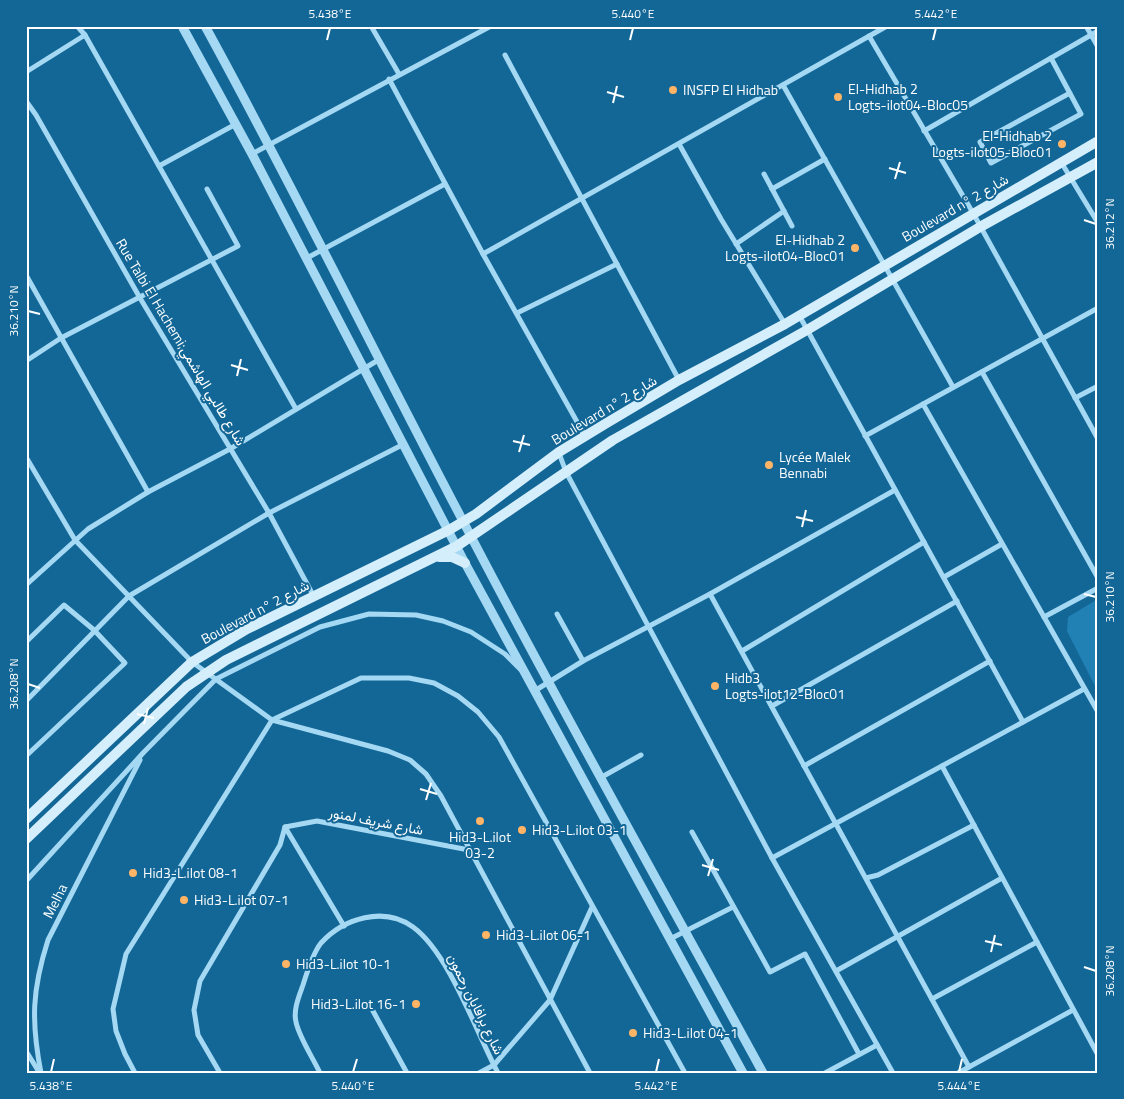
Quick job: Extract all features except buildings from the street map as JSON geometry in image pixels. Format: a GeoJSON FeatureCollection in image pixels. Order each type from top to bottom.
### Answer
{"type":"FeatureCollection","features":[{"type":"Feature","properties":{"kind":"main road","name":"Boulevard n° شارع 2"},"geometry":{"type":"LineString","coordinates":[[26,818],[192,662],[247,629],[463,522],[558,452],[680,380],[785,324],[1098,141]]}},
{"type":"Feature","properties":{"kind":"main road","name":"Boulevard n° شارع 2"},"geometry":{"type":"LineString","coordinates":[[26,839],[186,687],[211,676],[226,660],[438,557],[471,537],[613,440],[807,330],[980,227],[1098,162]]}},
{"type":"Feature","properties":{"kind":"main road"},"geometry":{"type":"LineString","coordinates":[[438,557],[452,557],[465,563]]}},
{"type":"Feature","properties":{"kind":"street"},"geometry":{"type":"LineString","coordinates":[[77,26],[85,35],[296,409]]}},
{"type":"Feature","properties":{"kind":"street"},"geometry":{"type":"LineString","coordinates":[[182,26],[307,258],[465,563],[536,690],[743,1073]]}},
{"type":"Feature","properties":{"kind":"street"},"geometry":{"type":"LineString","coordinates":[[205,26],[270,144],[471,537],[600,778],[764,1073]]}},
{"type":"Feature","properties":{"kind":"street"},"geometry":{"type":"LineString","coordinates":[[371,26],[399,74]]}},
{"type":"Feature","properties":{"kind":"street"},"geometry":{"type":"LineString","coordinates":[[252,154],[389,78],[491,26]]}},
{"type":"Feature","properties":{"kind":"street"},"geometry":{"type":"LineString","coordinates":[[483,254],[887,26]]}},
{"type":"Feature","properties":{"kind":"street"},"geometry":{"type":"LineString","coordinates":[[1086,26],[1098,47]]}},
{"type":"Feature","properties":{"kind":"street"},"geometry":{"type":"LineString","coordinates":[[924,131],[1098,32]]}},
{"type":"Feature","properties":{"kind":"street"},"geometry":{"type":"LineString","coordinates":[[26,72],[85,35]]}},
{"type":"Feature","properties":{"kind":"street"},"geometry":{"type":"LineString","coordinates":[[869,36],[973,213],[1098,439]]}},
{"type":"Feature","properties":{"kind":"street"},"geometry":{"type":"LineString","coordinates":[[505,55],[680,380]]}},
{"type":"Feature","properties":{"kind":"street"},"geometry":{"type":"LineString","coordinates":[[1051,58],[1082,114],[991,163],[980,142],[1070,93]]}},
{"type":"Feature","properties":{"kind":"street"},"geometry":{"type":"LineString","coordinates":[[389,78],[483,254],[518,312],[585,436]]}},
{"type":"Feature","properties":{"kind":"street"},"geometry":{"type":"LineString","coordinates":[[783,85],[953,387]]}},
{"type":"Feature","properties":{"kind":"street","name":"Rue Talbi El Hachemi;شارع طالبي الهاشمي"},"geometry":{"type":"LineString","coordinates":[[26,101],[36,114],[140,298],[269,513],[314,595]]}},
{"type":"Feature","properties":{"kind":"street"},"geometry":{"type":"LineString","coordinates":[[159,166],[236,124]]}},
{"type":"Feature","properties":{"kind":"street"},"geometry":{"type":"LineString","coordinates":[[679,144],[736,244],[785,324]]}},
{"type":"Feature","properties":{"kind":"street"},"geometry":{"type":"LineString","coordinates":[[772,189],[825,159]]}},
{"type":"Feature","properties":{"kind":"street"},"geometry":{"type":"LineString","coordinates":[[1061,162],[1098,222]]}},
{"type":"Feature","properties":{"kind":"street"},"geometry":{"type":"LineString","coordinates":[[764,174],[792,226]]}},
{"type":"Feature","properties":{"kind":"street"},"geometry":{"type":"LineString","coordinates":[[307,258],[446,184]]}},
{"type":"Feature","properties":{"kind":"street"},"geometry":{"type":"LineString","coordinates":[[26,361],[61,338],[238,246],[207,189]]}},
{"type":"Feature","properties":{"kind":"street"},"geometry":{"type":"LineString","coordinates":[[736,244],[784,211]]}},
{"type":"Feature","properties":{"kind":"street"},"geometry":{"type":"LineString","coordinates":[[518,312],[616,264]]}},
{"type":"Feature","properties":{"kind":"street"},"geometry":{"type":"LineString","coordinates":[[26,275],[148,492]]}},
{"type":"Feature","properties":{"kind":"street"},"geometry":{"type":"LineString","coordinates":[[866,436],[1098,308]]}},
{"type":"Feature","properties":{"kind":"street"},"geometry":{"type":"LineString","coordinates":[[799,315],[1023,722]]}},
{"type":"Feature","properties":{"kind":"street"},"geometry":{"type":"LineString","coordinates":[[26,585],[88,529],[148,492],[230,448],[380,359]]}},
{"type":"Feature","properties":{"kind":"street"},"geometry":{"type":"LineString","coordinates":[[982,372],[1098,578]]}},
{"type":"Feature","properties":{"kind":"street"},"geometry":{"type":"LineString","coordinates":[[1075,398],[1098,386]]}},
{"type":"Feature","properties":{"kind":"street"},"geometry":{"type":"LineString","coordinates":[[923,404],[1098,712]]}},
{"type":"Feature","properties":{"kind":"street"},"geometry":{"type":"LineString","coordinates":[[26,701],[129,596],[269,513],[404,444]]}},
{"type":"Feature","properties":{"kind":"street"},"geometry":{"type":"LineString","coordinates":[[558,452],[566,472],[772,858],[892,1073]]}},
{"type":"Feature","properties":{"kind":"street"},"geometry":{"type":"LineString","coordinates":[[26,457],[76,540],[192,662],[272,720],[388,751],[410,760],[426,774],[441,796],[468,850],[590,1073]]}},
{"type":"Feature","properties":{"kind":"street"},"geometry":{"type":"LineString","coordinates":[[536,690],[583,661],[710,594],[895,490]]}},
{"type":"Feature","properties":{"kind":"street"},"geometry":{"type":"LineString","coordinates":[[742,651],[924,542]]}},
{"type":"Feature","properties":{"kind":"street"},"geometry":{"type":"LineString","coordinates":[[944,577],[1002,544]]}},
{"type":"Feature","properties":{"kind":"street"},"geometry":{"type":"LineString","coordinates":[[1044,617],[1098,588]]}},
{"type":"Feature","properties":{"kind":"street"},"geometry":{"type":"LineString","coordinates":[[710,594],[969,1067]]}},
{"type":"Feature","properties":{"kind":"street"},"geometry":{"type":"LineString","coordinates":[[772,706],[957,601]]}},
{"type":"Feature","properties":{"kind":"street"},"geometry":{"type":"LineString","coordinates":[[26,642],[64,605],[94,630],[125,663],[26,756]]}},
{"type":"Feature","properties":{"kind":"street"},"geometry":{"type":"LineString","coordinates":[[26,880],[211,676],[320,627],[349,618],[394,614],[416,615],[443,621],[471,632],[505,654],[529,678]]}},
{"type":"Feature","properties":{"kind":"street"},"geometry":{"type":"LineString","coordinates":[[557,614],[583,661]]}},
{"type":"Feature","properties":{"kind":"street"},"geometry":{"type":"LineString","coordinates":[[804,766],[990,662]]}},
{"type":"Feature","properties":{"kind":"street"},"geometry":{"type":"LineString","coordinates":[[135,1073],[116,1031],[113,1009],[126,954],[272,720],[361,678],[409,678],[434,683],[458,696],[478,712],[499,737],[685,1073]]}},
{"type":"Feature","properties":{"kind":"street"},"geometry":{"type":"LineString","coordinates":[[772,858],[1084,689]]}},
{"type":"Feature","properties":{"kind":"street","name":"Melha"},"geometry":{"type":"LineString","coordinates":[[40,1073],[33,1009],[38,971],[46,948],[144,752]]}},
{"type":"Feature","properties":{"kind":"street"},"geometry":{"type":"LineString","coordinates":[[600,778],[641,755]]}},
{"type":"Feature","properties":{"kind":"street"},"geometry":{"type":"LineString","coordinates":[[942,766],[1098,1055]]}},
{"type":"Feature","properties":{"kind":"street","name":"شارع شريف لمنور"},"geometry":{"type":"LineString","coordinates":[[285,827],[317,821],[468,850]]}},
{"type":"Feature","properties":{"kind":"street"},"geometry":{"type":"LineString","coordinates":[[866,878],[878,875],[974,825]]}},
{"type":"Feature","properties":{"kind":"street"},"geometry":{"type":"LineString","coordinates":[[285,827],[344,926]]}},
{"type":"Feature","properties":{"kind":"street"},"geometry":{"type":"LineString","coordinates":[[220,1073],[198,1035],[194,1010],[200,981],[280,845],[285,827]]}},
{"type":"Feature","properties":{"kind":"street"},"geometry":{"type":"LineString","coordinates":[[692,832],[770,972],[804,954],[860,1054]]}},
{"type":"Feature","properties":{"kind":"street"},"geometry":{"type":"LineString","coordinates":[[836,971],[1002,878]]}},
{"type":"Feature","properties":{"kind":"street"},"geometry":{"type":"LineString","coordinates":[[479,1073],[494,1066],[550,1000],[592,907]]}},
{"type":"Feature","properties":{"kind":"street"},"geometry":{"type":"LineString","coordinates":[[670,939],[733,907]]}},
{"type":"Feature","properties":{"kind":"street","name":"شارع برافابان رحمون"},"geometry":{"type":"LineString","coordinates":[[320,1073],[296,1021],[297,1003],[320,945],[337,928],[377,915],[396,918],[413,927],[426,938],[440,956],[498,1073]]}},
{"type":"Feature","properties":{"kind":"street"},"geometry":{"type":"LineString","coordinates":[[932,999],[1037,942]]}},
{"type":"Feature","properties":{"kind":"street"},"geometry":{"type":"LineString","coordinates":[[958,1073],[1073,1010]]}},
{"type":"Feature","properties":{"kind":"street"},"geometry":{"type":"LineString","coordinates":[[374,1011],[408,1073]]}},
{"type":"Feature","properties":{"kind":"street"},"geometry":{"type":"LineString","coordinates":[[825,1073],[877,1045]]}},
{"type":"Feature","properties":{"kind":"street"},"geometry":{"type":"LineString","coordinates":[[26,1051],[40,1073]]}},
{"type":"Feature","properties":{"kind":"shaded area"},"geometry":{"type":"Polygon","coordinates":[[[1098,599],[1098,692],[1067,631],[1068,617],[1098,599]]]}},
{"type":"Feature","properties":{"kind":"place","name":"INSFP El Hidhab"},"geometry":{"type":"Point","coordinates":[673,90]}},
{"type":"Feature","properties":{"kind":"place","name":"El-Hidhab 2 Logts-ilot04-Bloc05"},"geometry":{"type":"Point","coordinates":[838,97]}},
{"type":"Feature","properties":{"kind":"place","name":"El-Hidhab 2 Logts-ilot05-Bloc01"},"geometry":{"type":"Point","coordinates":[1062,144]}},
{"type":"Feature","properties":{"kind":"place","name":"El-Hidhab 2 Logts-ilot04-Bloc01"},"geometry":{"type":"Point","coordinates":[855,248]}},
{"type":"Feature","properties":{"kind":"place","name":"Lycée Malek Bennabi"},"geometry":{"type":"Point","coordinates":[769,465]}},
{"type":"Feature","properties":{"kind":"place","name":"Hidb3 Logts-ilot12-Bloc01"},"geometry":{"type":"Point","coordinates":[715,686]}},
{"type":"Feature","properties":{"kind":"place","name":"Hid3-L.ilot 03-2"},"geometry":{"type":"Point","coordinates":[480,821]}},
{"type":"Feature","properties":{"kind":"place","name":"Hid3-L.ilot 03-1"},"geometry":{"type":"Point","coordinates":[522,830]}},
{"type":"Feature","properties":{"kind":"place","name":"Hid3-L.ilot 08-1"},"geometry":{"type":"Point","coordinates":[133,873]}},
{"type":"Feature","properties":{"kind":"place","name":"Hid3-L.ilot 07-1"},"geometry":{"type":"Point","coordinates":[184,900]}},
{"type":"Feature","properties":{"kind":"place","name":"Hid3-L.ilot 06-1"},"geometry":{"type":"Point","coordinates":[486,935]}},
{"type":"Feature","properties":{"kind":"place","name":"Hid3-L.ilot 10-1"},"geometry":{"type":"Point","coordinates":[286,964]}},
{"type":"Feature","properties":{"kind":"place","name":"Hid3-L.ilot 16-1"},"geometry":{"type":"Point","coordinates":[416,1004]}},
{"type":"Feature","properties":{"kind":"place","name":"Hid3-L.ilot 04-1"},"geometry":{"type":"Point","coordinates":[633,1033]}}]}
